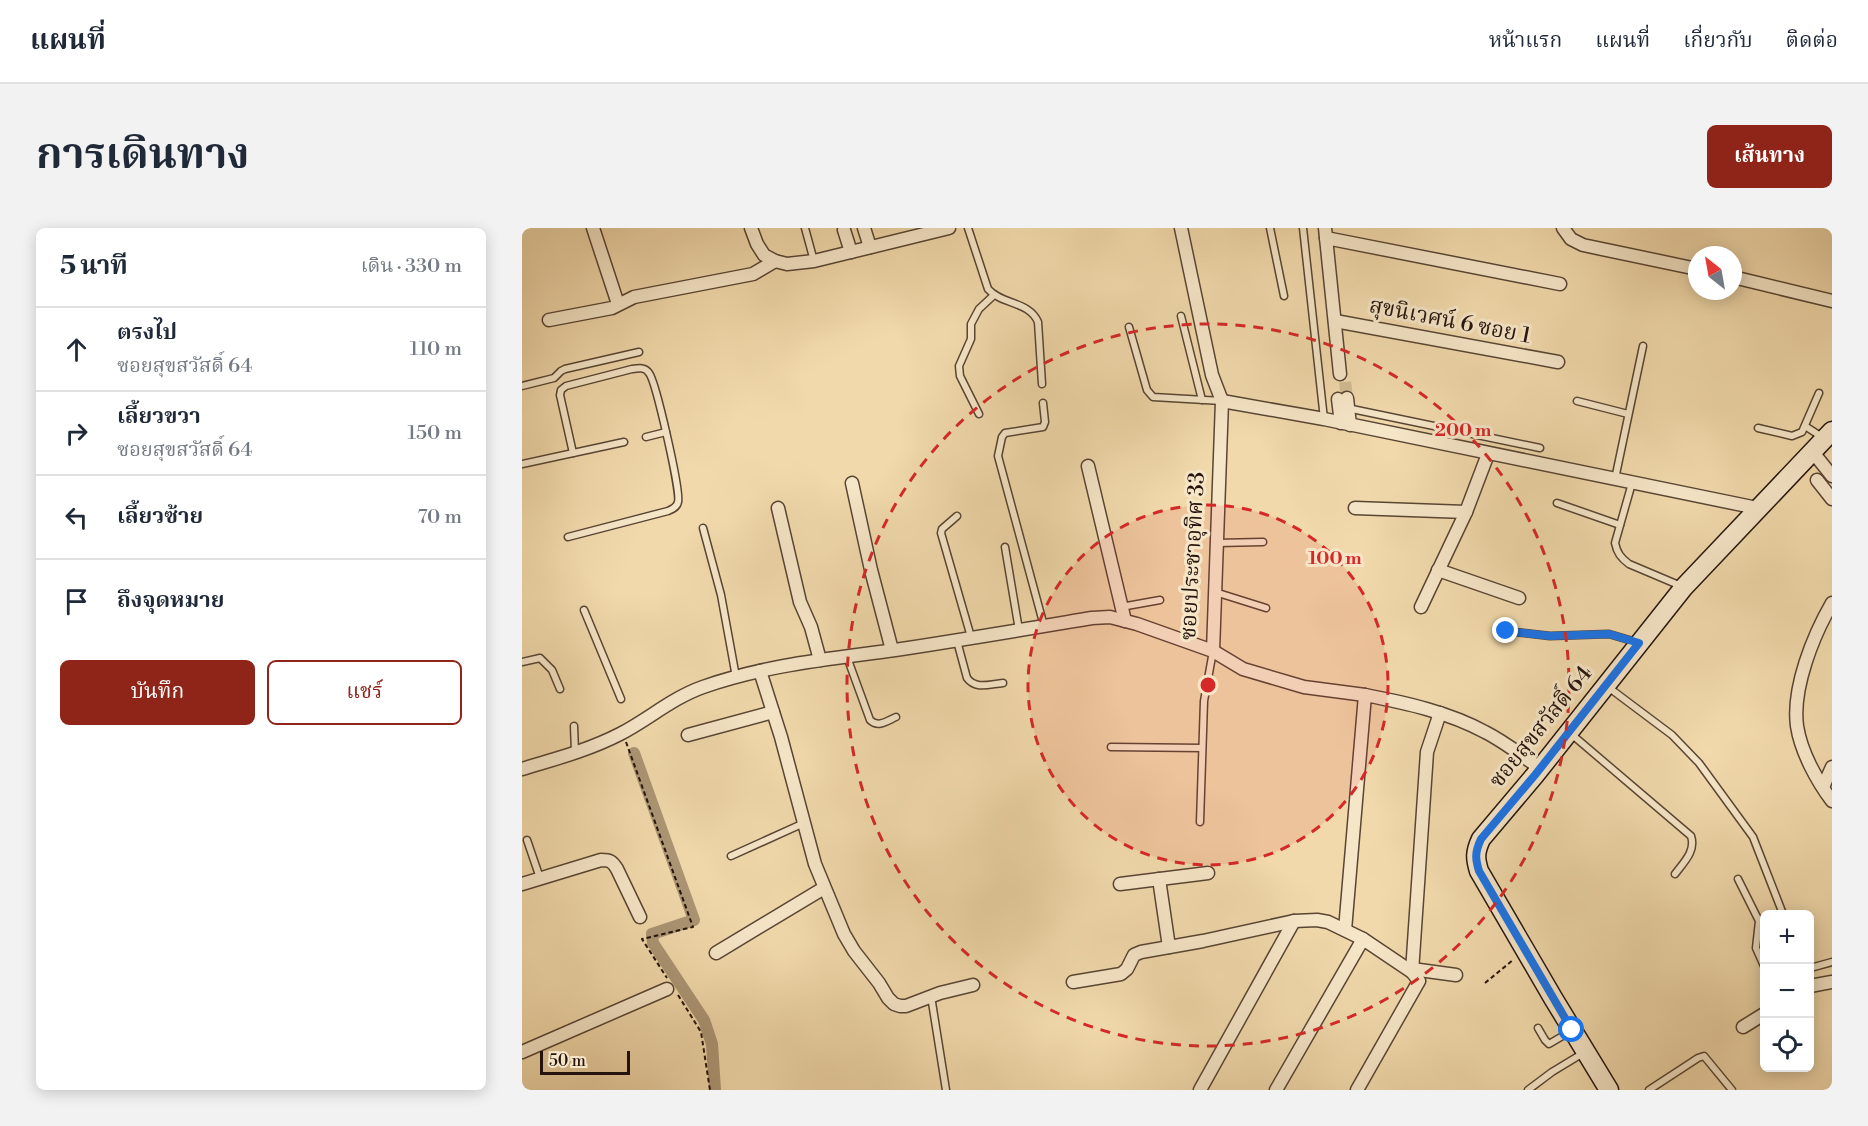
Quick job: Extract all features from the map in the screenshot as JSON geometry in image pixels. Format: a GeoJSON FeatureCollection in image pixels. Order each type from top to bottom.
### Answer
{"type":"FeatureCollection","features":[{"type":"Feature","properties":{"kind":"street"},"geometry":{"type":"LineString","coordinates":[[593,228],[618,304]]}},
{"type":"Feature","properties":{"kind":"street"},"geometry":{"type":"LineString","coordinates":[[751,228],[764,255],[787,264],[814,261],[949,228]]}},
{"type":"Feature","properties":{"kind":"street"},"geometry":{"type":"LineString","coordinates":[[864,228],[870,247]]}},
{"type":"Feature","properties":{"kind":"street"},"geometry":{"type":"LineString","coordinates":[[1181,228],[1212,375],[1222,401],[1324,419],[1757,508]]}},
{"type":"Feature","properties":{"kind":"street"},"geometry":{"type":"LineString","coordinates":[[1563,228],[1571,239],[1583,245],[1688,267]]}},
{"type":"Feature","properties":{"kind":"street"},"geometry":{"type":"LineString","coordinates":[[844,230],[851,252]]}},
{"type":"Feature","properties":{"kind":"street"},"geometry":{"type":"LineString","coordinates":[[1340,380],[1326,233],[1560,284]]}},
{"type":"Feature","properties":{"kind":"street"},"geometry":{"type":"LineString","coordinates":[[549,320],[599,311],[634,297],[753,274],[775,261]]}},
{"type":"Feature","properties":{"kind":"street"},"geometry":{"type":"LineString","coordinates":[[1742,279],[1832,301]]}},
{"type":"Feature","properties":{"kind":"street","name":"สุขนิเวศน์ 6 ซอย 1"},"geometry":{"type":"LineString","coordinates":[[1335,321],[1558,362]]}},
{"type":"Feature","properties":{"kind":"street","name":"ซอยประชาอุทิศ 33"},"geometry":{"type":"LineString","coordinates":[[522,770],[602,743],[623,733],[635,721],[702,687],[760,671],[820,660],[1101,618],[1125,621],[1213,651],[1222,401]]}},
{"type":"Feature","properties":{"kind":"street"},"geometry":{"type":"LineString","coordinates":[[1343,403],[1346,424]]}},
{"type":"Feature","properties":{"kind":"street"},"geometry":{"type":"LineString","coordinates":[[1823,440],[1832,476]]}},
{"type":"Feature","properties":{"kind":"street","name":"ซอยสุขสวัสดิ์ 64"},"geometry":{"type":"LineString","coordinates":[[1609,1090],[1479,871],[1475,858],[1476,850],[1481,839],[1684,587],[1823,440]]}},
{"type":"Feature","properties":{"kind":"street"},"geometry":{"type":"LineString","coordinates":[[1421,607],[1466,512],[1488,454]]}},
{"type":"Feature","properties":{"kind":"street"},"geometry":{"type":"LineString","coordinates":[[1088,466],[1125,621]]}},
{"type":"Feature","properties":{"kind":"street"},"geometry":{"type":"LineString","coordinates":[[1817,480],[1832,499]]}},
{"type":"Feature","properties":{"kind":"street"},"geometry":{"type":"LineString","coordinates":[[852,483],[892,650]]}},
{"type":"Feature","properties":{"kind":"street"},"geometry":{"type":"LineString","coordinates":[[778,508],[800,602],[811,627],[820,660]]}},
{"type":"Feature","properties":{"kind":"street"},"geometry":{"type":"LineString","coordinates":[[1355,508],[1466,512]]}},
{"type":"Feature","properties":{"kind":"street"},"geometry":{"type":"LineString","coordinates":[[1438,570],[1519,598]]}},
{"type":"Feature","properties":{"kind":"street"},"geometry":{"type":"LineString","coordinates":[[1832,603],[1827,629],[1811,647],[1801,680],[1797,706],[1797,727],[1808,759],[1832,801]]}},
{"type":"Feature","properties":{"kind":"street"},"geometry":{"type":"LineString","coordinates":[[1213,651],[1243,669],[1304,687],[1398,701],[1440,713],[1488,733],[1540,768]]}},
{"type":"Feature","properties":{"kind":"street"},"geometry":{"type":"LineString","coordinates":[[760,671],[805,822],[815,864],[844,934],[854,951],[894,1004],[906,1006],[931,996],[973,985]]}},
{"type":"Feature","properties":{"kind":"street"},"geometry":{"type":"LineString","coordinates":[[1345,930],[1365,695]]}},
{"type":"Feature","properties":{"kind":"street"},"geometry":{"type":"LineString","coordinates":[[688,735],[773,712]]}},
{"type":"Feature","properties":{"kind":"street"},"geometry":{"type":"LineString","coordinates":[[1412,970],[1427,752],[1440,713]]}},
{"type":"Feature","properties":{"kind":"street"},"geometry":{"type":"LineString","coordinates":[[1823,787],[1832,767]]}},
{"type":"Feature","properties":{"kind":"street"},"geometry":{"type":"LineString","coordinates":[[522,884],[601,860],[608,860],[613,862],[618,869],[640,917]]}},
{"type":"Feature","properties":{"kind":"street"},"geometry":{"type":"LineString","coordinates":[[1120,884],[1208,873]]}},
{"type":"Feature","properties":{"kind":"street"},"geometry":{"type":"LineString","coordinates":[[1159,879],[1169,947]]}},
{"type":"Feature","properties":{"kind":"street"},"geometry":{"type":"LineString","coordinates":[[716,953],[824,888]]}},
{"type":"Feature","properties":{"kind":"street"},"geometry":{"type":"LineString","coordinates":[[1073,982],[1121,974],[1127,969],[1134,955],[1294,921],[1317,920],[1345,930],[1412,970],[1417,977],[1418,984],[1357,1090]]}},
{"type":"Feature","properties":{"kind":"street"},"geometry":{"type":"LineString","coordinates":[[1200,1090],[1294,921]]}},
{"type":"Feature","properties":{"kind":"street"},"geometry":{"type":"LineString","coordinates":[[1276,1090],[1363,939]]}},
{"type":"Feature","properties":{"kind":"street"},"geometry":{"type":"LineString","coordinates":[[1412,970],[1456,975]]}},
{"type":"Feature","properties":{"kind":"street"},"geometry":{"type":"LineString","coordinates":[[1814,985],[1832,982]]}},
{"type":"Feature","properties":{"kind":"street"},"geometry":{"type":"LineString","coordinates":[[522,1052],[672,990]]}},
{"type":"Feature","properties":{"kind":"street"},"geometry":{"type":"LineString","coordinates":[[1743,1028],[1760,1017]]}},
{"type":"Feature","properties":{"kind":"lane"},"geometry":{"type":"LineString","coordinates":[[805,228],[814,261]]}},
{"type":"Feature","properties":{"kind":"lane"},"geometry":{"type":"LineString","coordinates":[[968,228],[988,289],[994,296],[1011,301],[1035,314],[1038,322],[1042,384]]}},
{"type":"Feature","properties":{"kind":"lane"},"geometry":{"type":"LineString","coordinates":[[1270,228],[1284,296]]}},
{"type":"Feature","properties":{"kind":"lane"},"geometry":{"type":"LineString","coordinates":[[1303,228],[1324,419]]}},
{"type":"Feature","properties":{"kind":"lane"},"geometry":{"type":"LineString","coordinates":[[979,414],[960,376],[959,366],[971,339],[971,324],[978,309],[994,296]]}},
{"type":"Feature","properties":{"kind":"lane"},"geometry":{"type":"LineString","coordinates":[[1181,316],[1202,400]]}},
{"type":"Feature","properties":{"kind":"lane"},"geometry":{"type":"LineString","coordinates":[[1129,327],[1148,390],[1153,397],[1222,401]]}},
{"type":"Feature","properties":{"kind":"lane"},"geometry":{"type":"LineString","coordinates":[[1615,479],[1643,345]]}},
{"type":"Feature","properties":{"kind":"lane"},"geometry":{"type":"LineString","coordinates":[[522,386],[554,378],[565,369],[639,352]]}},
{"type":"Feature","properties":{"kind":"lane"},"geometry":{"type":"LineString","coordinates":[[568,537],[675,508],[679,502],[666,432],[649,372],[643,368],[632,369],[566,386],[561,390],[560,395],[573,453]]}},
{"type":"Feature","properties":{"kind":"lane"},"geometry":{"type":"LineString","coordinates":[[1758,428],[1792,436],[1802,432],[1819,393]]}},
{"type":"Feature","properties":{"kind":"lane"},"geometry":{"type":"LineString","coordinates":[[1577,401],[1628,414]]}},
{"type":"Feature","properties":{"kind":"lane"},"geometry":{"type":"LineString","coordinates":[[1043,403],[1045,422],[1043,427],[1005,434],[1002,436],[999,456],[1044,626]]}},
{"type":"Feature","properties":{"kind":"lane"},"geometry":{"type":"LineString","coordinates":[[1343,403],[1540,448]]}},
{"type":"Feature","properties":{"kind":"lane"},"geometry":{"type":"LineString","coordinates":[[1805,426],[1823,440]]}},
{"type":"Feature","properties":{"kind":"lane"},"geometry":{"type":"LineString","coordinates":[[646,437],[666,432]]}},
{"type":"Feature","properties":{"kind":"lane"},"geometry":{"type":"LineString","coordinates":[[522,464],[624,442]]}},
{"type":"Feature","properties":{"kind":"lane"},"geometry":{"type":"LineString","coordinates":[[1632,483],[1615,543],[1621,559],[1684,587]]}},
{"type":"Feature","properties":{"kind":"lane"},"geometry":{"type":"LineString","coordinates":[[1557,503],[1620,525]]}},
{"type":"Feature","properties":{"kind":"lane"},"geometry":{"type":"LineString","coordinates":[[957,516],[942,529],[942,533],[971,637]]}},
{"type":"Feature","properties":{"kind":"lane"},"geometry":{"type":"LineString","coordinates":[[703,528],[721,596],[736,677]]}},
{"type":"Feature","properties":{"kind":"lane"},"geometry":{"type":"LineString","coordinates":[[1217,543],[1263,542]]}},
{"type":"Feature","properties":{"kind":"lane"},"geometry":{"type":"LineString","coordinates":[[1005,547],[1019,630]]}},
{"type":"Feature","properties":{"kind":"lane"},"geometry":{"type":"LineString","coordinates":[[1215,591],[1266,608]]}},
{"type":"Feature","properties":{"kind":"lane"},"geometry":{"type":"LineString","coordinates":[[1122,607],[1160,600]]}},
{"type":"Feature","properties":{"kind":"lane"},"geometry":{"type":"LineString","coordinates":[[584,610],[621,699]]}},
{"type":"Feature","properties":{"kind":"lane"},"geometry":{"type":"LineString","coordinates":[[1506,631],[1550,636],[1609,634],[1639,643]]}},
{"type":"Feature","properties":{"kind":"lane"},"geometry":{"type":"LineString","coordinates":[[957,641],[967,678],[971,683],[978,686],[1003,683]]}},
{"type":"Feature","properties":{"kind":"lane"},"geometry":{"type":"LineString","coordinates":[[1200,822],[1204,701],[1213,651]]}},
{"type":"Feature","properties":{"kind":"lane"},"geometry":{"type":"LineString","coordinates":[[847,656],[870,720],[880,724],[896,717]]}},
{"type":"Feature","properties":{"kind":"lane"},"geometry":{"type":"LineString","coordinates":[[522,662],[540,658],[546,662],[560,689]]}},
{"type":"Feature","properties":{"kind":"lane"},"geometry":{"type":"LineString","coordinates":[[1606,685],[1672,735],[1699,763],[1753,837],[1781,910]]}},
{"type":"Feature","properties":{"kind":"lane"},"geometry":{"type":"LineString","coordinates":[[574,726],[575,752]]}},
{"type":"Feature","properties":{"kind":"lane"},"geometry":{"type":"LineString","coordinates":[[1569,732],[1691,836],[1694,844],[1692,851],[1675,874]]}},
{"type":"Feature","properties":{"kind":"lane"},"geometry":{"type":"LineString","coordinates":[[1111,747],[1202,748]]}},
{"type":"Feature","properties":{"kind":"lane"},"geometry":{"type":"LineString","coordinates":[[731,856],[805,822]]}},
{"type":"Feature","properties":{"kind":"lane"},"geometry":{"type":"LineString","coordinates":[[527,840],[540,878]]}},
{"type":"Feature","properties":{"kind":"lane"},"geometry":{"type":"LineString","coordinates":[[1738,879],[1759,921],[1756,948],[1763,964]]}},
{"type":"Feature","properties":{"kind":"lane"},"geometry":{"type":"LineString","coordinates":[[1814,967],[1832,962]]}},
{"type":"Feature","properties":{"kind":"lane"},"geometry":{"type":"LineString","coordinates":[[931,996],[946,1090]]}},
{"type":"Feature","properties":{"kind":"lane"},"geometry":{"type":"LineString","coordinates":[[1538,1028],[1550,1044],[1572,1030]]}},
{"type":"Feature","properties":{"kind":"lane"},"geometry":{"type":"LineString","coordinates":[[1528,1090],[1586,1052]]}},
{"type":"Feature","properties":{"kind":"lane"},"geometry":{"type":"LineString","coordinates":[[1649,1090],[1704,1056],[1732,1090]]}},
{"type":"Feature","properties":{"kind":"path"},"geometry":{"type":"LineString","coordinates":[[623,733],[693,927],[642,939],[672,990],[701,1032],[710,1090]]}},
{"type":"Feature","properties":{"kind":"path"},"geometry":{"type":"LineString","coordinates":[[1485,983],[1525,949]]}},
{"type":"Feature","properties":{"kind":"waterway"},"geometry":{"type":"LineString","coordinates":[[634,753],[694,920],[652,934],[653,943],[704,1020],[712,1044],[715,1090]]}},
{"type":"Feature","properties":{"kind":"tunnel"},"geometry":{"type":"LineString","coordinates":[[1345,382],[1347,398]]}},
{"type":"Feature","properties":{"kind":"route"},"geometry":{"type":"LineString","coordinates":[[1506,631],[1550,636],[1609,634],[1639,643],[1535,775],[1481,839],[1476,850],[1475,858],[1479,871],[1572,1030]]}}]}
